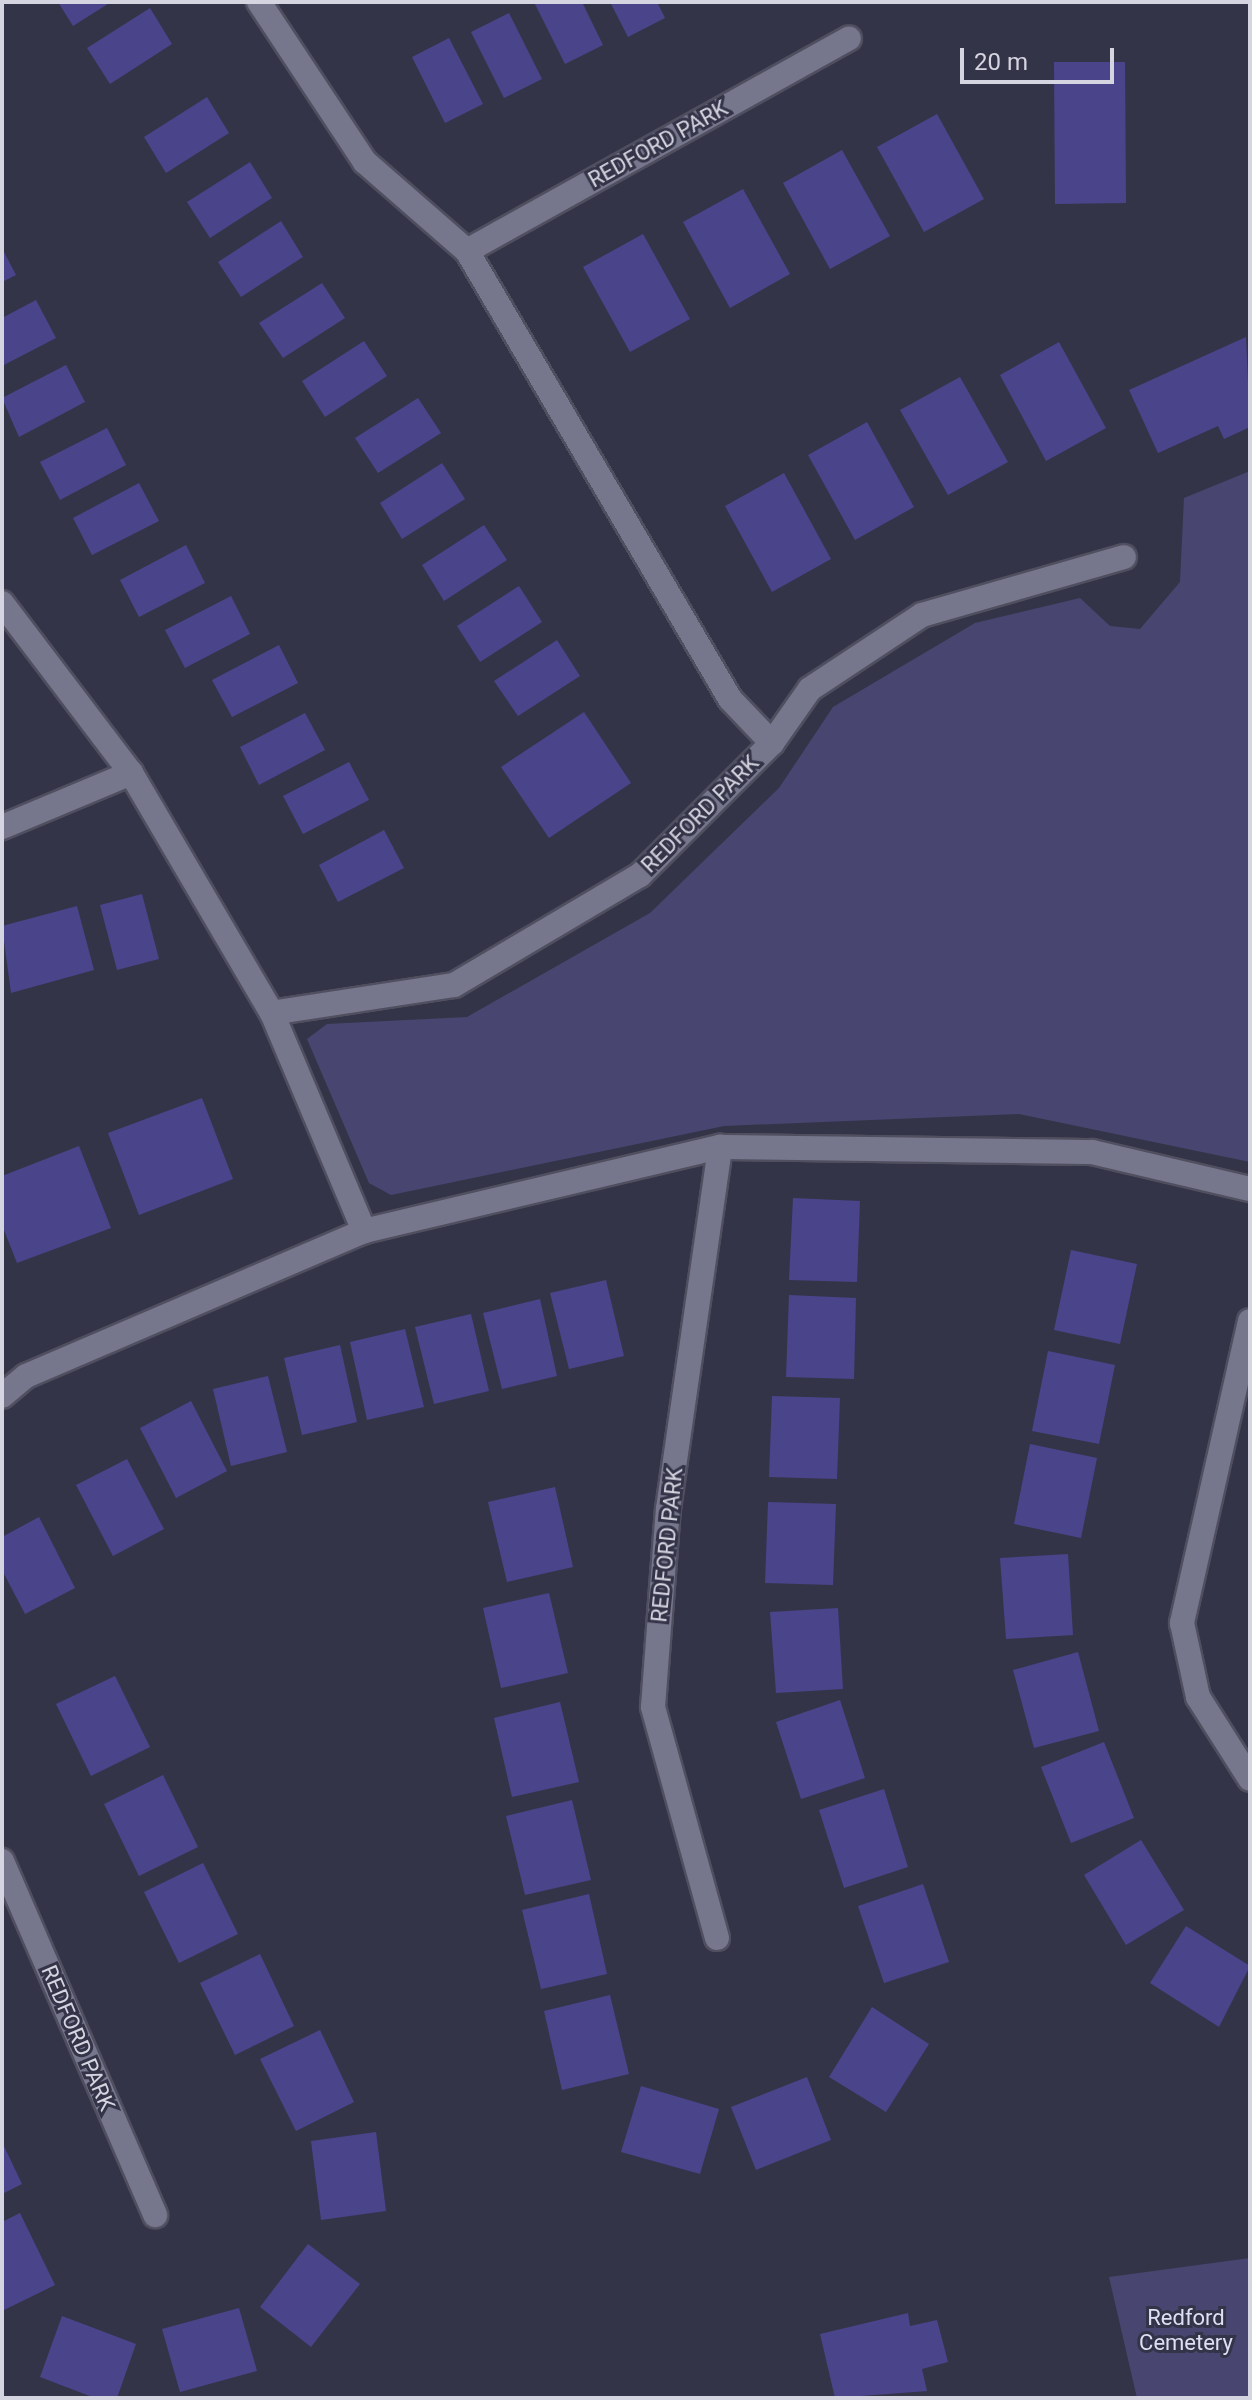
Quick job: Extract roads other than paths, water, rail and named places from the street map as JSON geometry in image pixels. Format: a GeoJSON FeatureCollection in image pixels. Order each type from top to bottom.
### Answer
{"type":"FeatureCollection","features":[{"type":"Feature","properties":{"kind":"street","name":"REDFORD PARK"},"geometry":{"type":"LineString","coordinates":[[259,2],[365,162],[467,251],[730,699],[772,743]]}},
{"type":"Feature","properties":{"kind":"street","name":"REDFORD PARK"},"geometry":{"type":"LineString","coordinates":[[467,251],[849,38]]}},
{"type":"Feature","properties":{"kind":"street","name":"REDFORD PARK"},"geometry":{"type":"LineString","coordinates":[[272,1013],[454,985],[640,875],[772,743],[810,689],[922,615],[1124,557]]}},
{"type":"Feature","properties":{"kind":"street"},"geometry":{"type":"LineString","coordinates":[[2,603],[131,773],[272,1013],[364,1231]]}},
{"type":"Feature","properties":{"kind":"street"},"geometry":{"type":"LineString","coordinates":[[2,827],[131,773]]}},
{"type":"Feature","properties":{"kind":"street","name":"REDFORD PARK"},"geometry":{"type":"LineString","coordinates":[[717,1938],[653,1707],[668,1509],[720,1147]]}},
{"type":"Feature","properties":{"kind":"street"},"geometry":{"type":"LineString","coordinates":[[2,1396],[26,1376],[364,1231],[720,1147],[1092,1152],[1250,1189]]}},
{"type":"Feature","properties":{"kind":"street"},"geometry":{"type":"LineString","coordinates":[[1250,1321],[1182,1623],[1198,1697],[1250,1779]]}},
{"type":"Feature","properties":{"kind":"street","name":"REDFORD PARK"},"geometry":{"type":"LineString","coordinates":[[2,1861],[155,2215]]}},
{"type":"Feature","properties":{"kind":"park label","name":"Redford Cemetery"},"geometry":{"type":"Point","coordinates":[1186,2330]}}]}
